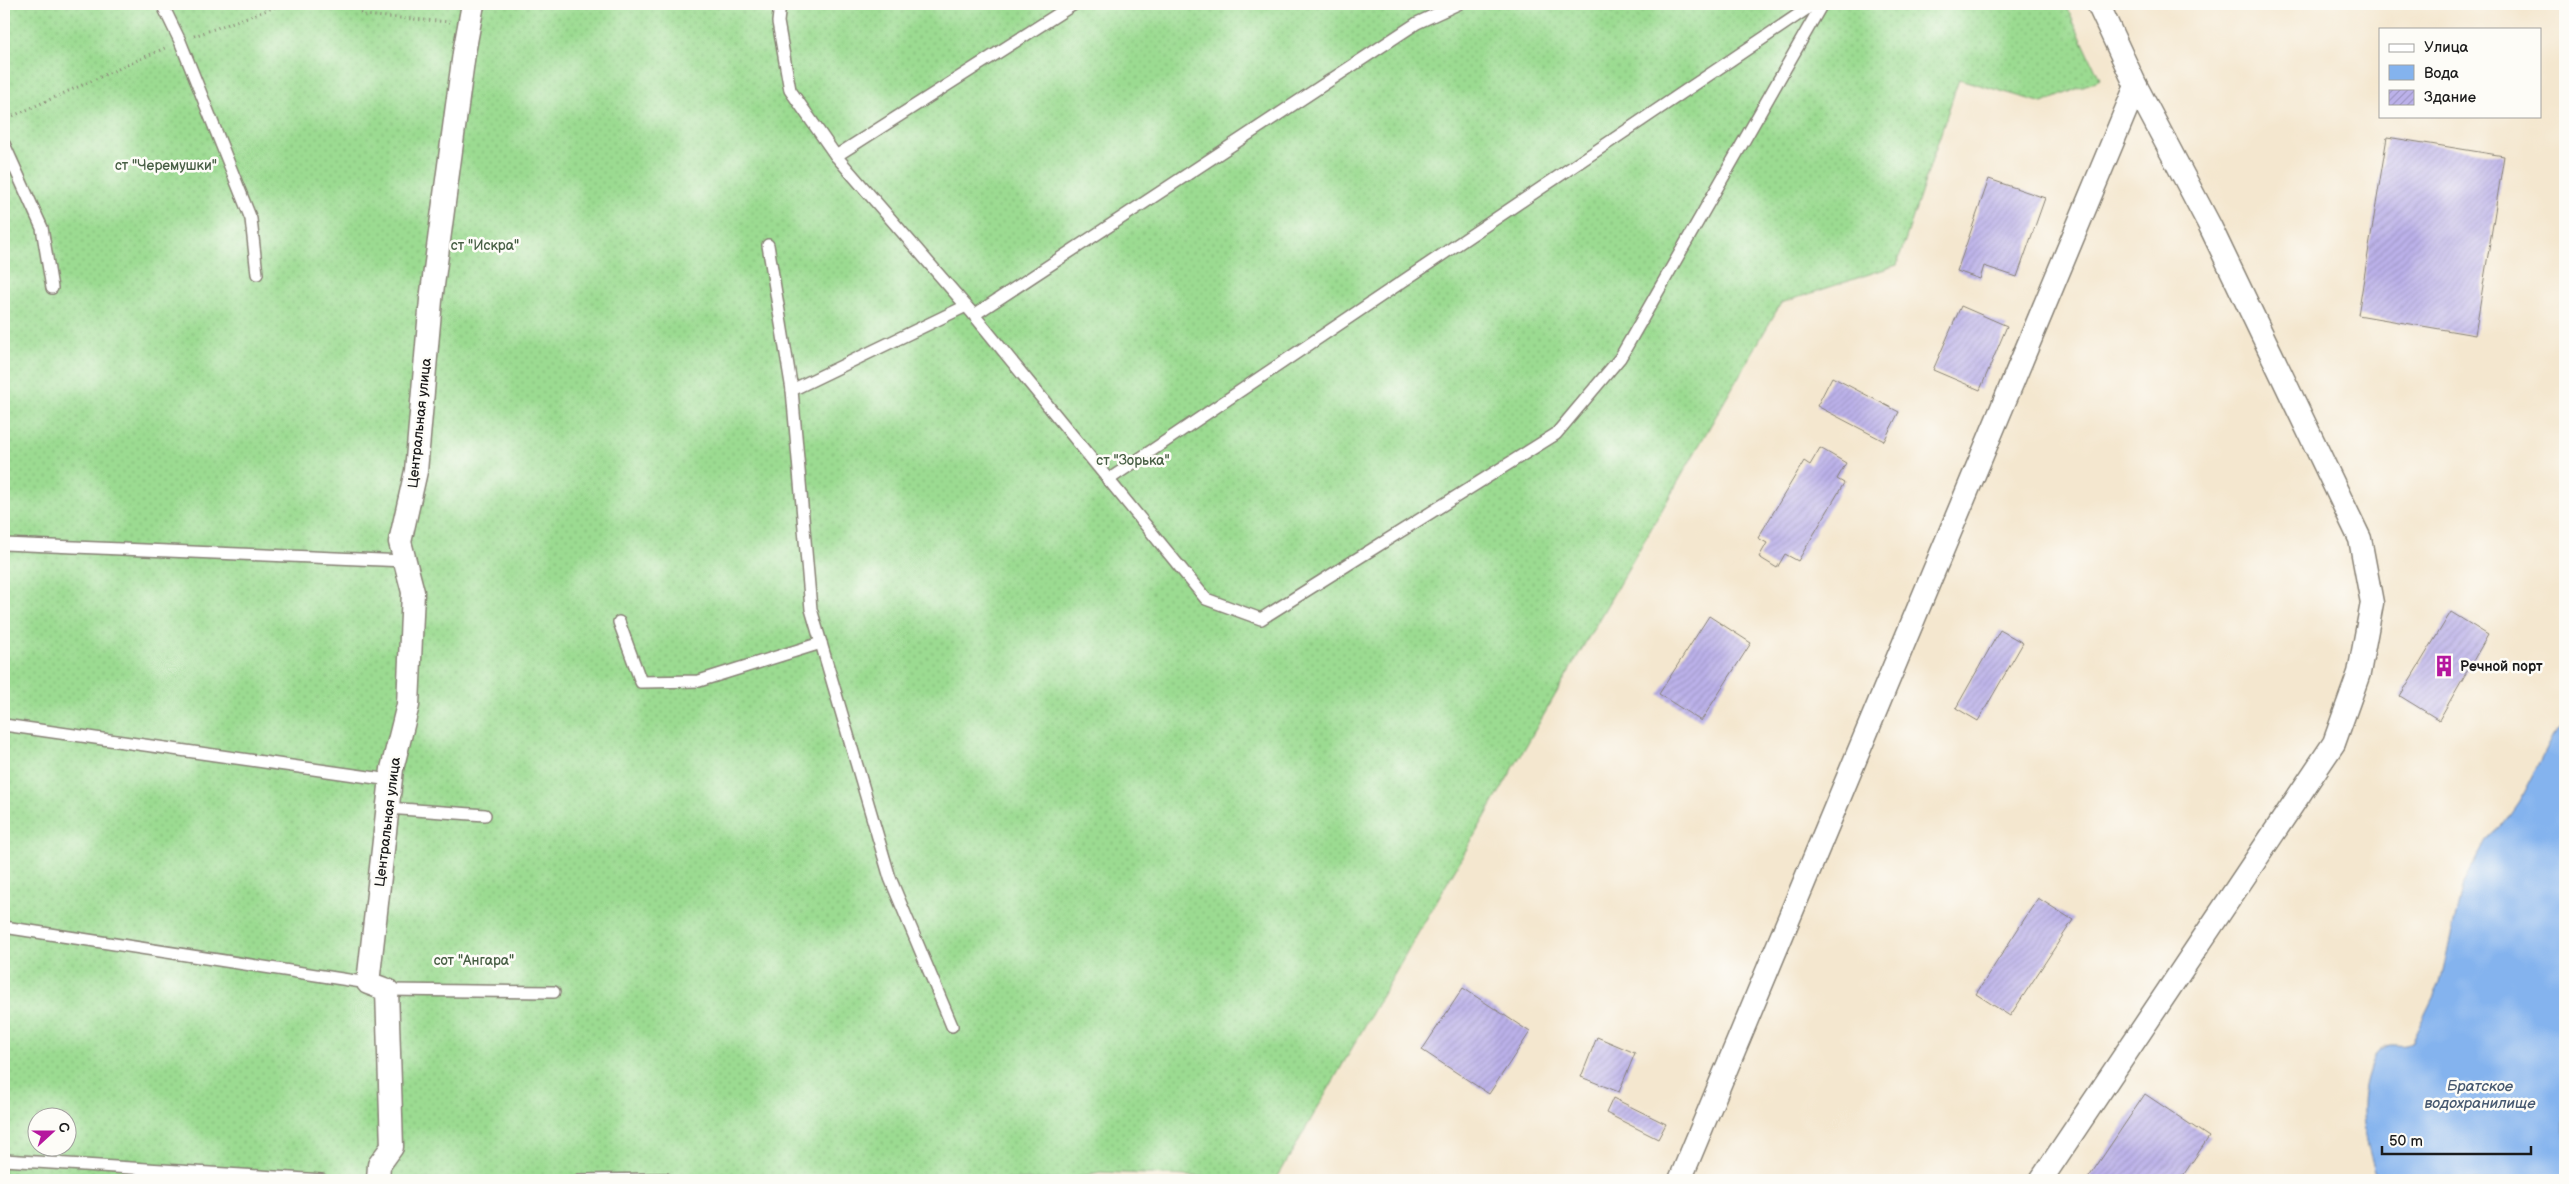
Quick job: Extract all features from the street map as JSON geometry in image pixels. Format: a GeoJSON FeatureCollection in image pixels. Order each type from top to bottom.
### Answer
{"type":"FeatureCollection","features":[{"type":"Feature","properties":{"kind":"street"},"geometry":{"type":"LineString","coordinates":[[2041,1180],[2334,743],[2359,673],[2372,603],[2360,538],[2210,226],[2136,86],[2098,4]]}},
{"type":"Feature","properties":{"kind":"street","name":"Центральная улица"},"geometry":{"type":"LineString","coordinates":[[378,1180],[379,1165],[392,1147],[377,987],[390,780],[408,705],[413,592],[400,542],[416,472],[431,300],[471,14]]}},
{"type":"Feature","properties":{"kind":"street"},"geometry":{"type":"LineString","coordinates":[[1680,1180],[2136,86]]}},
{"type":"Feature","properties":{"kind":"lane"},"geometry":{"type":"LineString","coordinates":[[162,4],[180,41],[251,219],[257,274]]}},
{"type":"Feature","properties":{"kind":"lane"},"geometry":{"type":"LineString","coordinates":[[780,4],[778,22],[790,90],[836,156],[966,306],[1206,599],[1262,619],[1556,434],[1620,358],[1822,4]]}},
{"type":"Feature","properties":{"kind":"lane"},"geometry":{"type":"LineString","coordinates":[[836,156],[1074,4]]}},
{"type":"Feature","properties":{"kind":"lane"},"geometry":{"type":"LineString","coordinates":[[974,316],[1417,23],[1458,4]]}},
{"type":"Feature","properties":{"kind":"lane"},"geometry":{"type":"LineString","coordinates":[[1108,480],[1814,4]]}},
{"type":"Feature","properties":{"kind":"lane"},"geometry":{"type":"LineString","coordinates":[[4,144],[42,228],[52,288]]}},
{"type":"Feature","properties":{"kind":"lane"},"geometry":{"type":"LineString","coordinates":[[768,245],[792,390],[811,608],[890,878],[952,1026]]}},
{"type":"Feature","properties":{"kind":"lane"},"geometry":{"type":"LineString","coordinates":[[792,390],[966,306]]}},
{"type":"Feature","properties":{"kind":"lane"},"geometry":{"type":"LineString","coordinates":[[4,544],[405,561]]}},
{"type":"Feature","properties":{"kind":"lane"},"geometry":{"type":"LineString","coordinates":[[619,622],[641,682],[699,680],[821,643]]}},
{"type":"Feature","properties":{"kind":"lane"},"geometry":{"type":"LineString","coordinates":[[4,725],[390,780]]}},
{"type":"Feature","properties":{"kind":"lane"},"geometry":{"type":"LineString","coordinates":[[388,808],[485,816]]}},
{"type":"Feature","properties":{"kind":"lane"},"geometry":{"type":"LineString","coordinates":[[4,926],[377,987],[554,992]]}},
{"type":"Feature","properties":{"kind":"lane"},"geometry":{"type":"LineString","coordinates":[[4,1160],[322,1180]]}},
{"type":"Feature","properties":{"kind":"lane"},"geometry":{"type":"LineString","coordinates":[[579,1180],[666,1179]]}},
{"type":"Feature","properties":{"kind":"path"},"geometry":{"type":"LineString","coordinates":[[4,120],[180,41],[284,4]]}},
{"type":"Feature","properties":{"kind":"path"},"geometry":{"type":"LineString","coordinates":[[356,4],[362,15],[471,14]]}},
{"type":"Feature","properties":{"kind":"green space"},"geometry":{"type":"Polygon","coordinates":[[[4,4],[2065,4],[2100,79],[2043,103],[1959,79],[1897,265],[1781,303],[1276,1180],[1100,1172],[1065,1180],[4,1180],[4,4]]]}},
{"type":"Feature","properties":{"kind":"water","name":"Братское водохранилище"},"geometry":{"type":"Polygon","coordinates":[[[2565,725],[2565,1180],[2378,1180],[2366,1139],[2363,1112],[2365,1085],[2372,1062],[2377,1053],[2386,1046],[2407,1045],[2411,1043],[2440,983],[2463,884],[2486,840],[2503,824],[2519,801],[2553,735],[2565,725]]]}},
{"type":"Feature","properties":{"kind":"building"},"geometry":{"type":"Polygon","coordinates":[[[2387,137],[2504,156],[2475,335],[2358,315],[2387,137]]]}},
{"type":"Feature","properties":{"kind":"building"},"geometry":{"type":"Polygon","coordinates":[[[1989,179],[2045,198],[2017,277],[1984,266],[1980,279],[1957,271],[1989,179]]]}},
{"type":"Feature","properties":{"kind":"building"},"geometry":{"type":"Polygon","coordinates":[[[1961,306],[2007,326],[1980,390],[1933,370],[1961,306]]]}},
{"type":"Feature","properties":{"kind":"building"},"geometry":{"type":"Polygon","coordinates":[[[1832,377],[1899,412],[1884,441],[1817,406],[1832,377]]]}},
{"type":"Feature","properties":{"kind":"building"},"geometry":{"type":"Polygon","coordinates":[[[1820,448],[1846,463],[1837,479],[1844,483],[1798,561],[1785,554],[1777,568],[1759,557],[1767,543],[1758,538],[1804,461],[1810,465],[1820,448]]]}},
{"type":"Feature","properties":{"kind":"building","name":"Речной порт"},"geometry":{"type":"Polygon","coordinates":[[[2451,612],[2488,635],[2439,720],[2400,696],[2451,612]]]}},
{"type":"Feature","properties":{"kind":"building"},"geometry":{"type":"Polygon","coordinates":[[[1709,616],[1751,643],[1701,721],[1659,694],[1709,616]]]}},
{"type":"Feature","properties":{"kind":"building"},"geometry":{"type":"Polygon","coordinates":[[[2000,630],[2023,643],[1978,721],[1956,708],[2000,630]]]}},
{"type":"Feature","properties":{"kind":"building"},"geometry":{"type":"Polygon","coordinates":[[[2038,898],[2073,920],[2010,1016],[1976,994],[2038,898]]]}},
{"type":"Feature","properties":{"kind":"building"},"geometry":{"type":"Polygon","coordinates":[[[1463,988],[1530,1032],[1489,1094],[1422,1050],[1463,988]]]}},
{"type":"Feature","properties":{"kind":"building"},"geometry":{"type":"Polygon","coordinates":[[[1597,1037],[1635,1053],[1619,1092],[1581,1077],[1597,1037]]]}},
{"type":"Feature","properties":{"kind":"building"},"geometry":{"type":"Polygon","coordinates":[[[2145,1094],[2209,1137],[2180,1180],[2087,1180],[2145,1094]]]}},
{"type":"Feature","properties":{"kind":"building"},"geometry":{"type":"Polygon","coordinates":[[[1613,1098],[1666,1124],[1658,1139],[1606,1113],[1613,1098]]]}},
{"type":"Feature","properties":{"kind":"place","name":"Речной порт"},"geometry":{"type":"Point","coordinates":[2444,666]}},
{"type":"Feature","properties":{"kind":"park label","name":"ст \"Черемушки\""},"geometry":{"type":"Point","coordinates":[166,165]}},
{"type":"Feature","properties":{"kind":"park label","name":"ст \"Искра\""},"geometry":{"type":"Point","coordinates":[485,245]}},
{"type":"Feature","properties":{"kind":"park label","name":"ст \"Зорька\""},"geometry":{"type":"Point","coordinates":[1133,460]}},
{"type":"Feature","properties":{"kind":"park label","name":"сот \"Ангара\""},"geometry":{"type":"Point","coordinates":[474,960]}}]}
